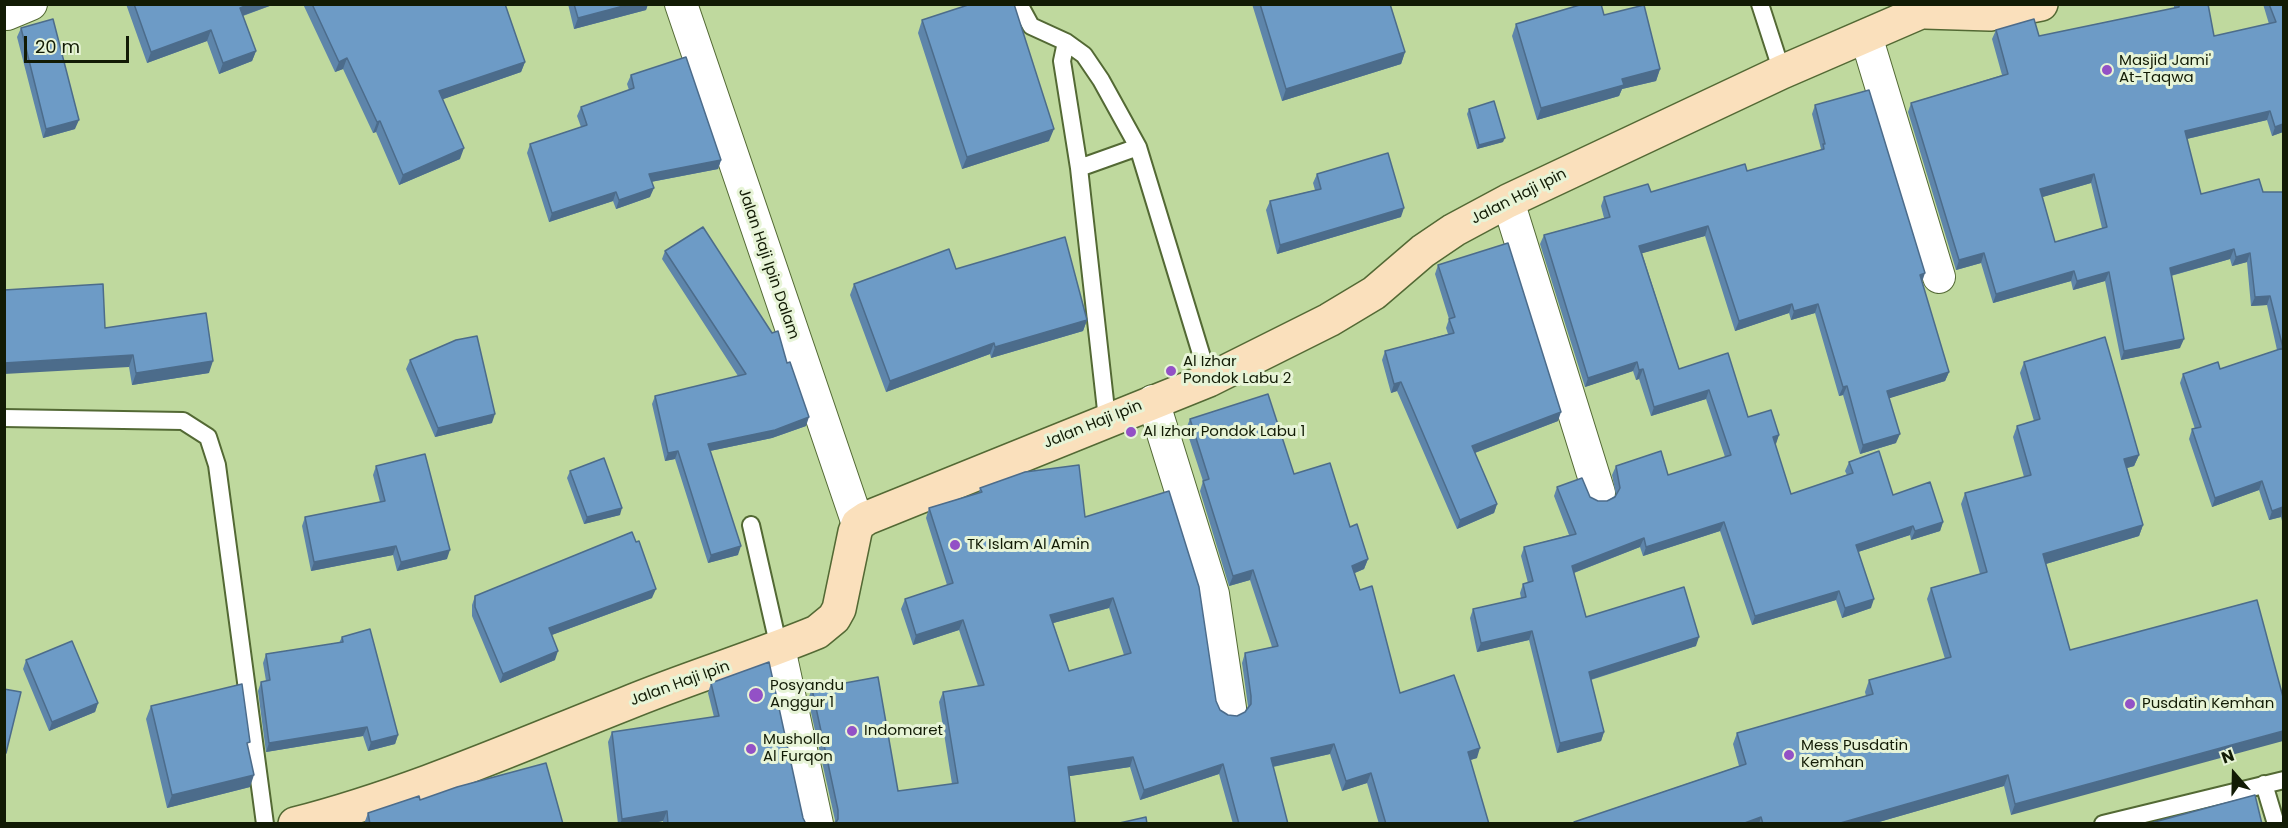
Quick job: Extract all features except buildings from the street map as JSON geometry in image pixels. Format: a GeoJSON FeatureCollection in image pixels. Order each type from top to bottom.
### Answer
{"type":"FeatureCollection","features":[{"type":"Feature","properties":{"kind":"street","name":"Jalan Haji Ipin Dalam"},"geometry":{"type":"LineString","coordinates":[[681,4],[858,524]]}},
{"type":"Feature","properties":{"kind":"street","name":"Jalan Haji Ipin"},"geometry":{"type":"LineString","coordinates":[[295,824],[375,800],[650,693],[779,648],[817,632],[834,618],[839,609],[858,524],[1107,419],[1209,380],[1329,320],[1374,293],[1423,251],[1454,230],[1508,201],[1782,72],[1932,8],[1990,14],[2041,4]]}},
{"type":"Feature","properties":{"kind":"street"},"geometry":{"type":"LineString","coordinates":[[1866,36],[1939,277]]}},
{"type":"Feature","properties":{"kind":"street"},"geometry":{"type":"LineString","coordinates":[[1508,201],[1599,493]]}},
{"type":"Feature","properties":{"kind":"street"},"geometry":{"type":"LineString","coordinates":[[1153,401],[1213,594],[1230,708]]}},
{"type":"Feature","properties":{"kind":"street"},"geometry":{"type":"LineString","coordinates":[[779,648],[817,824]]}},
{"type":"Feature","properties":{"kind":"lane"},"geometry":{"type":"LineString","coordinates":[[1019,4],[1031,26],[1066,42],[1084,55],[1101,80],[1138,147],[1209,380]]}},
{"type":"Feature","properties":{"kind":"lane"},"geometry":{"type":"LineString","coordinates":[[1760,4],[1782,72]]}},
{"type":"Feature","properties":{"kind":"lane"},"geometry":{"type":"LineString","coordinates":[[1066,42],[1062,62],[1079,168],[1107,419]]}},
{"type":"Feature","properties":{"kind":"lane"},"geometry":{"type":"LineString","coordinates":[[1079,168],[1138,147]]}},
{"type":"Feature","properties":{"kind":"lane"},"geometry":{"type":"LineString","coordinates":[[4,418],[183,421],[208,437],[217,465],[265,824]]}},
{"type":"Feature","properties":{"kind":"lane"},"geometry":{"type":"LineString","coordinates":[[751,525],[779,648]]}},
{"type":"Feature","properties":{"kind":"lane"},"geometry":{"type":"LineString","coordinates":[[2103,824],[2283,780]]}},
{"type":"Feature","properties":{"kind":"lane"},"geometry":{"type":"LineString","coordinates":[[2265,784],[2276,824]]}},
{"type":"Feature","properties":{"kind":"place","name":"Masjid Jami' At-Taqwa"},"geometry":{"type":"Point","coordinates":[2107,70]}},
{"type":"Feature","properties":{"kind":"place","name":"Al Izhar Pondok Labu 2"},"geometry":{"type":"Point","coordinates":[1171,371]}},
{"type":"Feature","properties":{"kind":"place","name":"Al Izhar Pondok Labu 1"},"geometry":{"type":"Point","coordinates":[1131,432]}},
{"type":"Feature","properties":{"kind":"place","name":"TK Islam Al Amin"},"geometry":{"type":"Point","coordinates":[955,545]}},
{"type":"Feature","properties":{"kind":"place","name":"Posyandu Anggur 1"},"geometry":{"type":"Point","coordinates":[756,695]}},
{"type":"Feature","properties":{"kind":"place","name":"Pusdatin Kemhan"},"geometry":{"type":"Point","coordinates":[2130,704]}},
{"type":"Feature","properties":{"kind":"place","name":"Indomaret"},"geometry":{"type":"Point","coordinates":[852,731]}},
{"type":"Feature","properties":{"kind":"place","name":"Musholla Al Furqon"},"geometry":{"type":"Point","coordinates":[751,749]}},
{"type":"Feature","properties":{"kind":"place","name":"Mess Pusdatin Kemhan"},"geometry":{"type":"Point","coordinates":[1789,755]}}]}
